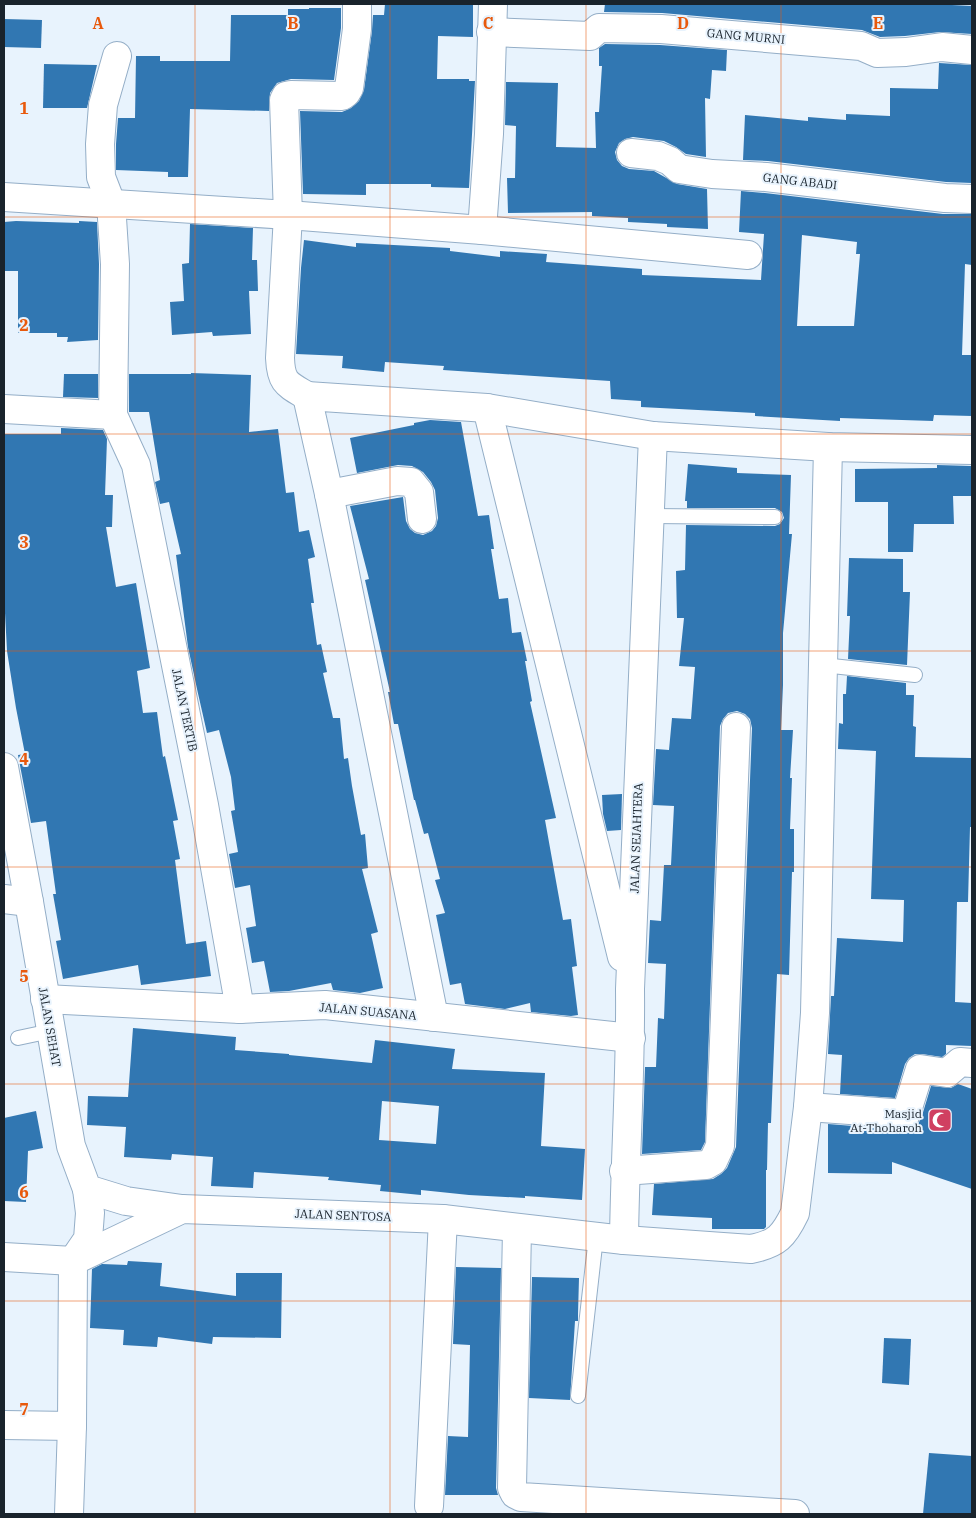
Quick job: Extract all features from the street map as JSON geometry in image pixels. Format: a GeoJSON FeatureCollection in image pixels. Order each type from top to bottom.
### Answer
{"type":"FeatureCollection","features":[{"type":"Feature","properties":{"kind":"street"},"geometry":{"type":"LineString","coordinates":[[358,4],[349,88],[346,93],[342,96],[291,95],[286,96],[284,100],[288,215],[280,358],[281,373],[286,384],[307,396],[488,408],[653,436],[828,447],[972,450]]}},
{"type":"Feature","properties":{"kind":"street"},"geometry":{"type":"LineString","coordinates":[[482,230],[489,134],[493,4]]}},
{"type":"Feature","properties":{"kind":"street","name":"GANG MURNI"},"geometry":{"type":"LineString","coordinates":[[491,32],[590,36],[599,28],[661,29],[861,46],[877,53],[906,52],[942,47],[972,50]]}},
{"type":"Feature","properties":{"kind":"street"},"geometry":{"type":"LineString","coordinates":[[4,409],[113,415],[115,264],[111,204],[101,177],[100,144],[104,105],[117,56]]}},
{"type":"Feature","properties":{"kind":"street","name":"GANG ABADI"},"geometry":{"type":"LineString","coordinates":[[631,153],[658,156],[670,161],[680,169],[712,174],[766,177],[945,198],[972,199]]}},
{"type":"Feature","properties":{"kind":"street"},"geometry":{"type":"LineString","coordinates":[[4,197],[288,215],[482,230],[748,255]]}},
{"type":"Feature","properties":{"kind":"street"},"geometry":{"type":"LineString","coordinates":[[307,396],[329,494],[434,1017]]}},
{"type":"Feature","properties":{"kind":"street"},"geometry":{"type":"LineString","coordinates":[[488,408],[630,989]]}},
{"type":"Feature","properties":{"kind":"street","name":"JALAN TERTIB"},"geometry":{"type":"LineString","coordinates":[[113,415],[136,465],[204,806],[240,1009]]}},
{"type":"Feature","properties":{"kind":"street","name":"JALAN SEJAHTERA"},"geometry":{"type":"LineString","coordinates":[[624,1240],[624,1171],[631,1038],[630,989],[653,436]]}},
{"type":"Feature","properties":{"kind":"street","name":"JALAN SENTOSA"},"geometry":{"type":"LineString","coordinates":[[73,1261],[182,1210],[443,1219],[624,1240],[751,1248],[773,1243],[780,1238],[795,1213],[808,1107],[815,1012],[828,447]]}},
{"type":"Feature","properties":{"kind":"street"},"geometry":{"type":"LineString","coordinates":[[329,494],[397,481],[411,482],[419,492],[422,519]]}},
{"type":"Feature","properties":{"kind":"street"},"geometry":{"type":"LineString","coordinates":[[624,1171],[706,1165],[713,1161],[720,1146],[736,727]]}},
{"type":"Feature","properties":{"kind":"street","name":"JALAN SEHAT"},"geometry":{"type":"LineString","coordinates":[[4,767],[16,900],[45,999],[71,1146],[87,1188],[90,1213],[88,1239],[73,1261]]}},
{"type":"Feature","properties":{"kind":"street","name":"JALAN SUASANA"},"geometry":{"type":"LineString","coordinates":[[45,999],[240,1009],[325,1005],[631,1038]]}},
{"type":"Feature","properties":{"kind":"street"},"geometry":{"type":"LineString","coordinates":[[808,1107],[906,1114],[920,1069],[947,1073],[960,1062],[972,1063]]}},
{"type":"Feature","properties":{"kind":"street"},"geometry":{"type":"LineString","coordinates":[[87,1188],[126,1201],[182,1210]]}},
{"type":"Feature","properties":{"kind":"street"},"geometry":{"type":"LineString","coordinates":[[430,1506],[443,1219]]}},
{"type":"Feature","properties":{"kind":"street"},"geometry":{"type":"LineString","coordinates":[[517,1229],[512,1488],[515,1494],[521,1497],[796,1514]]}},
{"type":"Feature","properties":{"kind":"street"},"geometry":{"type":"LineString","coordinates":[[4,1257],[73,1261],[72,1426],[69,1514]]}},
{"type":"Feature","properties":{"kind":"street"},"geometry":{"type":"LineString","coordinates":[[4,1425],[72,1426]]}},
{"type":"Feature","properties":{"kind":"lane"},"geometry":{"type":"LineString","coordinates":[[650,516],[774,517]]}},
{"type":"Feature","properties":{"kind":"lane"},"geometry":{"type":"LineString","coordinates":[[823,665],[915,675]]}},
{"type":"Feature","properties":{"kind":"lane"},"geometry":{"type":"LineString","coordinates":[[18,1038],[51,1031]]}},
{"type":"Feature","properties":{"kind":"lane"},"geometry":{"type":"LineString","coordinates":[[578,1396],[596,1237]]}},
{"type":"Feature","properties":{"kind":"building"},"geometry":{"type":"Polygon","coordinates":[[[385,4],[473,4],[473,37],[438,36],[437,79],[469,79],[469,81],[475,81],[469,188],[431,187],[431,184],[366,184],[366,195],[303,194],[300,111],[342,112],[351,108],[359,101],[364,90],[373,15],[384,15],[385,4]]]}},
{"type":"Feature","properties":{"kind":"building"},"geometry":{"type":"Polygon","coordinates":[[[605,4],[932,4],[972,6],[972,34],[940,32],[880,37],[862,30],[662,13],[604,12],[605,4]]]}},
{"type":"Feature","properties":{"kind":"building"},"geometry":{"type":"Polygon","coordinates":[[[341,8],[341,28],[334,80],[291,79],[277,83],[270,93],[269,111],[190,109],[188,177],[168,177],[168,172],[116,170],[118,118],[135,118],[136,56],[160,56],[160,61],[230,61],[231,15],[288,15],[288,9],[341,8]]]}},
{"type":"Feature","properties":{"kind":"building"},"geometry":{"type":"Polygon","coordinates":[[[4,19],[42,20],[41,48],[4,47],[4,19]]]}},
{"type":"Feature","properties":{"kind":"building"},"geometry":{"type":"Polygon","coordinates":[[[605,44],[660,45],[727,50],[726,71],[712,70],[710,99],[705,98],[706,157],[686,154],[664,141],[633,137],[619,143],[615,152],[617,160],[622,166],[629,169],[654,171],[677,184],[707,189],[708,229],[667,227],[667,224],[628,222],[628,218],[592,216],[592,212],[508,213],[507,178],[515,178],[516,126],[505,125],[506,82],[558,83],[556,147],[596,148],[595,112],[599,112],[602,66],[599,66],[599,48],[605,44]]]}},
{"type":"Feature","properties":{"kind":"building"},"geometry":{"type":"Polygon","coordinates":[[[939,63],[972,65],[972,183],[946,182],[768,161],[743,160],[745,115],[808,121],[808,117],[846,120],[846,114],[890,116],[890,88],[938,89],[939,63]]]}},
{"type":"Feature","properties":{"kind":"building"},"geometry":{"type":"Polygon","coordinates":[[[44,64],[97,65],[87,108],[43,108],[44,64]]]}},
{"type":"Feature","properties":{"kind":"building"},"geometry":{"type":"Polygon","coordinates":[[[741,191],[943,214],[972,214],[972,265],[965,264],[962,355],[972,355],[972,416],[934,415],[933,421],[840,418],[840,421],[755,416],[755,413],[641,407],[641,401],[611,399],[610,381],[443,370],[444,366],[385,362],[384,372],[342,368],[343,356],[296,354],[304,240],[356,247],[356,243],[450,248],[450,251],[500,257],[500,251],[547,254],[546,262],[642,269],[642,275],[761,280],[764,234],[739,232],[741,191]],[[802,235],[797,326],[854,326],[860,254],[856,254],[857,242],[802,235]]]}},
{"type":"Feature","properties":{"kind":"building"},"geometry":{"type":"Polygon","coordinates":[[[4,222],[97,222],[99,264],[98,340],[67,342],[68,337],[57,337],[57,333],[18,333],[18,271],[4,271],[4,222]]]}},
{"type":"Feature","properties":{"kind":"building"},"geometry":{"type":"Polygon","coordinates":[[[190,224],[253,228],[252,260],[257,260],[258,291],[249,291],[251,334],[213,336],[212,332],[172,335],[170,302],[184,301],[182,264],[189,263],[190,224]]]}},
{"type":"Feature","properties":{"kind":"building"},"geometry":{"type":"Polygon","coordinates":[[[191,373],[251,375],[249,432],[278,429],[286,493],[294,492],[299,532],[309,530],[315,557],[308,559],[314,603],[311,603],[317,645],[321,644],[327,672],[323,673],[333,718],[340,718],[344,759],[348,758],[361,835],[365,834],[368,868],[362,869],[378,932],[371,934],[383,988],[360,993],[333,990],[331,983],[289,991],[270,992],[264,961],[252,963],[246,928],[256,926],[250,885],[235,888],[229,854],[238,852],[231,811],[235,810],[231,777],[219,730],[207,733],[197,689],[188,647],[176,555],[181,554],[169,502],[160,504],[155,482],[160,480],[149,412],[129,412],[129,374],[191,373]]]}},
{"type":"Feature","properties":{"kind":"building"},"geometry":{"type":"Polygon","coordinates":[[[64,374],[98,374],[98,398],[63,397],[64,374]]]}},
{"type":"Feature","properties":{"kind":"building"},"geometry":{"type":"Polygon","coordinates":[[[430,420],[461,422],[478,516],[489,515],[494,549],[491,549],[499,599],[508,598],[512,633],[521,632],[527,661],[525,661],[532,701],[530,702],[556,818],[545,820],[563,920],[571,919],[577,966],[572,967],[578,1015],[531,1012],[530,1003],[505,1009],[465,1004],[461,983],[450,985],[436,915],[445,913],[435,880],[440,879],[428,833],[424,834],[414,800],[398,724],[394,724],[388,692],[390,692],[365,580],[369,579],[350,506],[403,497],[406,521],[410,529],[415,533],[423,535],[432,531],[436,526],[438,518],[435,490],[423,472],[412,466],[398,465],[357,473],[350,438],[430,420]]]}},
{"type":"Feature","properties":{"kind":"building"},"geometry":{"type":"Polygon","coordinates":[[[61,428],[103,430],[107,439],[105,495],[113,495],[112,527],[106,527],[116,587],[136,583],[150,668],[137,671],[143,713],[157,712],[163,757],[165,756],[178,820],[173,821],[180,859],[175,860],[186,944],[206,941],[211,976],[141,985],[138,965],[63,979],[56,941],[61,940],[53,894],[56,894],[46,821],[31,823],[18,755],[25,754],[7,651],[4,594],[4,434],[61,434],[61,428]]]}},
{"type":"Feature","properties":{"kind":"building"},"geometry":{"type":"Polygon","coordinates":[[[688,464],[737,468],[737,473],[791,475],[789,534],[792,534],[783,633],[781,730],[793,730],[790,778],[792,778],[790,829],[794,829],[794,872],[792,872],[789,975],[777,974],[771,1123],[768,1123],[766,1227],[764,1229],[712,1229],[712,1218],[652,1215],[654,1184],[713,1179],[727,1168],[736,1147],[752,728],[750,719],[745,714],[737,711],[728,713],[720,726],[705,1142],[701,1150],[642,1154],[645,1067],[656,1067],[658,1018],[664,1019],[666,964],[648,963],[650,920],[661,921],[664,865],[671,865],[674,806],[653,805],[656,749],[669,750],[672,718],[691,719],[695,667],[679,666],[684,618],[677,618],[676,571],[685,570],[686,525],[775,526],[780,524],[784,518],[782,512],[775,508],[687,508],[687,501],[685,501],[688,464]]]}},
{"type":"Feature","properties":{"kind":"building"},"geometry":{"type":"Polygon","coordinates":[[[937,465],[972,466],[972,496],[953,496],[954,524],[914,524],[913,552],[888,552],[888,502],[855,502],[855,469],[937,468],[937,465]]]}},
{"type":"Feature","properties":{"kind":"building"},"geometry":{"type":"Polygon","coordinates":[[[849,558],[903,559],[903,592],[910,592],[907,665],[848,659],[850,616],[847,616],[849,558]]]}},
{"type":"Feature","properties":{"kind":"building"},"geometry":{"type":"Polygon","coordinates":[[[847,676],[906,683],[906,695],[914,695],[915,757],[972,758],[972,827],[970,827],[968,902],[957,902],[955,1002],[972,1003],[972,1046],[946,1045],[946,1054],[942,1057],[915,1054],[909,1058],[905,1064],[895,1098],[840,1094],[842,1055],[828,1054],[837,938],[903,942],[904,900],[871,899],[876,751],[838,749],[839,723],[843,724],[843,694],[846,694],[847,676]]]}},
{"type":"Feature","properties":{"kind":"building"},"geometry":{"type":"Polygon","coordinates":[[[622,794],[621,830],[607,831],[603,814],[602,795],[622,794]]]}},
{"type":"Feature","properties":{"kind":"building"},"geometry":{"type":"Polygon","coordinates":[[[133,1028],[236,1037],[235,1050],[372,1063],[375,1040],[455,1049],[452,1069],[545,1073],[541,1146],[585,1149],[582,1200],[469,1195],[421,1190],[421,1195],[380,1191],[381,1185],[328,1180],[329,1177],[254,1172],[253,1188],[211,1186],[213,1157],[172,1154],[171,1160],[124,1157],[126,1127],[87,1125],[88,1096],[128,1097],[133,1028]],[[382,1101],[379,1140],[436,1144],[439,1106],[382,1101]]]}},
{"type":"Feature","properties":{"kind":"building"},"geometry":{"type":"Polygon","coordinates":[[[958,1084],[972,1089],[972,1189],[892,1162],[892,1174],[828,1173],[828,1124],[911,1129],[921,1119],[931,1086],[951,1088],[958,1084]]]}},
{"type":"Feature","properties":{"kind":"building"},"geometry":{"type":"Polygon","coordinates":[[[36,1111],[43,1148],[28,1151],[26,1202],[4,1201],[4,1118],[36,1111]]]}},
{"type":"Feature","properties":{"kind":"building"},"geometry":{"type":"Polygon","coordinates":[[[128,1261],[162,1263],[160,1286],[236,1296],[236,1273],[282,1273],[281,1338],[213,1337],[212,1344],[158,1337],[157,1347],[123,1345],[124,1330],[90,1328],[92,1269],[102,1264],[127,1265],[128,1261]]]}},
{"type":"Feature","properties":{"kind":"building"},"geometry":{"type":"Polygon","coordinates":[[[456,1267],[501,1268],[496,1488],[498,1495],[445,1495],[448,1436],[468,1437],[470,1345],[453,1344],[456,1267]]]}},
{"type":"Feature","properties":{"kind":"building"},"geometry":{"type":"Polygon","coordinates":[[[532,1277],[579,1278],[578,1321],[575,1321],[570,1400],[529,1398],[532,1277]]]}},
{"type":"Feature","properties":{"kind":"building"},"geometry":{"type":"Polygon","coordinates":[[[884,1338],[911,1339],[909,1385],[882,1383],[884,1338]]]}},
{"type":"Feature","properties":{"kind":"building"},"geometry":{"type":"Polygon","coordinates":[[[929,1453],[972,1456],[972,1514],[923,1514],[929,1453]]]}},
{"type":"Feature","properties":{"kind":"place","name":"Masjid At-Thoharoh"},"geometry":{"type":"Point","coordinates":[940,1120]}}]}
